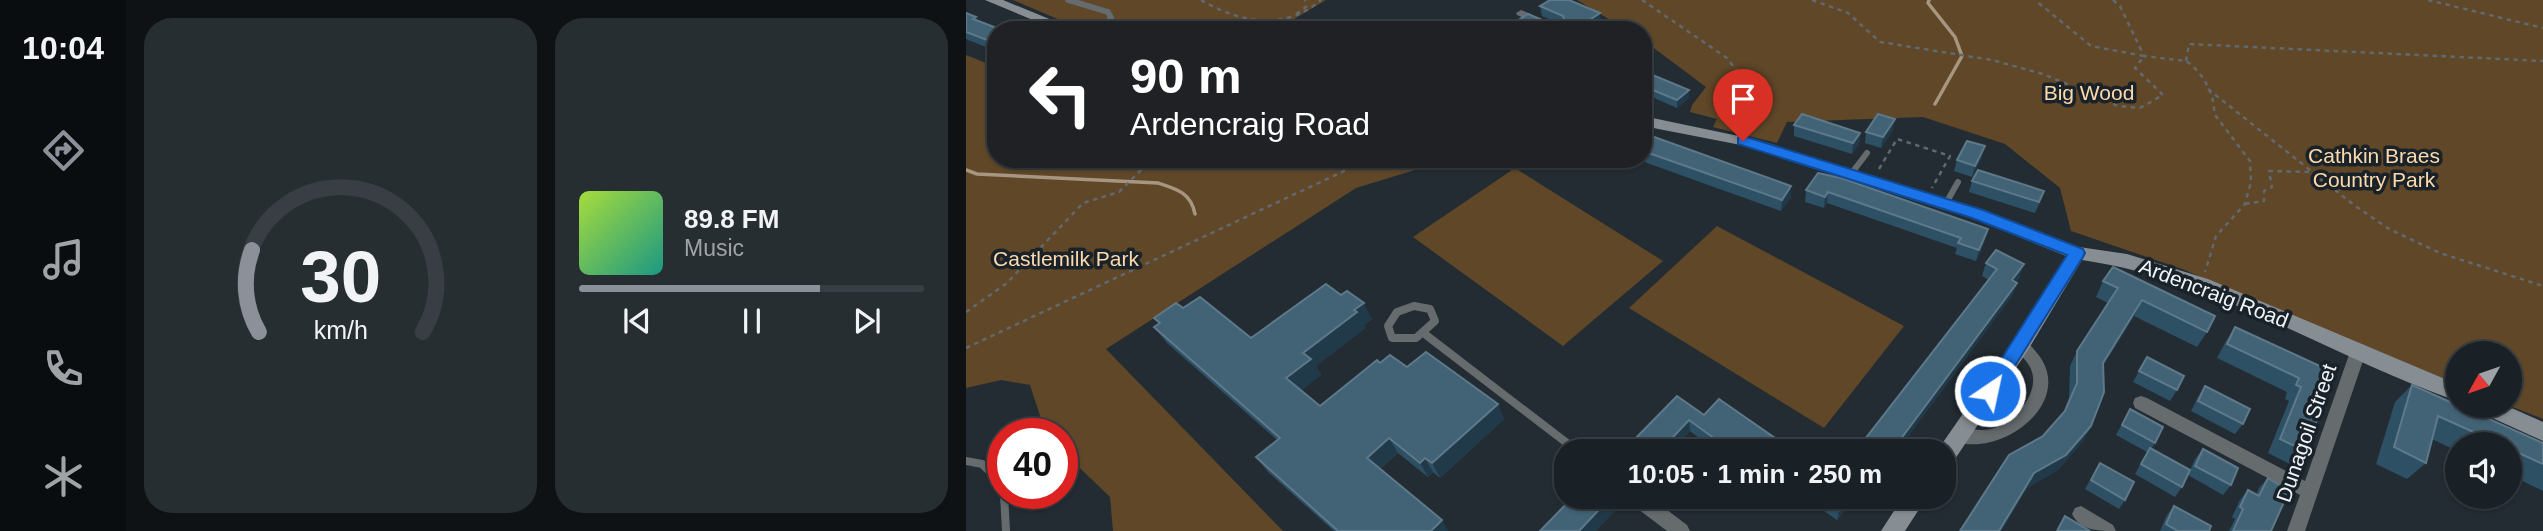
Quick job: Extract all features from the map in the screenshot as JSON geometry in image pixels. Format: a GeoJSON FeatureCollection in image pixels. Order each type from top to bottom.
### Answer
{"type":"FeatureCollection","features":[{"type":"Feature","properties":{"kind":"street"},"geometry":{"type":"LineString","coordinates":[[991,0],[1046,21]]}},
{"type":"Feature","properties":{"kind":"street"},"geometry":{"type":"LineString","coordinates":[[1521,13],[1539,21]]}},
{"type":"Feature","properties":{"kind":"street","name":"Ardencraig Road"},"geometry":{"type":"LineString","coordinates":[[1652,123],[1743,141],[1978,214],[2077,253],[2127,260],[2202,284],[2445,388]]}},
{"type":"Feature","properties":{"kind":"street"},"geometry":{"type":"LineString","coordinates":[[1956,440],[2021,345],[2077,253]]}},
{"type":"Feature","properties":{"kind":"street"},"geometry":{"type":"LineString","coordinates":[[1959,436],[1991,436],[2012,428],[2029,410],[2040,389],[2039,367],[2021,345]]}},
{"type":"Feature","properties":{"kind":"street","name":"Dunagoil Street"},"geometry":{"type":"LineString","coordinates":[[2296,531],[2359,349]]}},
{"type":"Feature","properties":{"kind":"street"},"geometry":{"type":"LineString","coordinates":[[2141,403],[2310,492]]}},
{"type":"Feature","properties":{"kind":"street"},"geometry":{"type":"LineString","coordinates":[[2512,418],[2543,432]]}},
{"type":"Feature","properties":{"kind":"street"},"geometry":{"type":"LineString","coordinates":[[1652,509],[1681,531]]}},
{"type":"Feature","properties":{"kind":"street"},"geometry":{"type":"LineString","coordinates":[[1892,531],[1908,509]]}},
{"type":"Feature","properties":{"kind":"street"},"geometry":{"type":"LineString","coordinates":[[2081,514],[2107,531]]}},
{"type":"Feature","properties":{"kind":"lane"},"geometry":{"type":"LineString","coordinates":[[1068,0],[1108,12],[1111,18],[1109,21]]}},
{"type":"Feature","properties":{"kind":"lane"},"geometry":{"type":"LineString","coordinates":[[1851,174],[1867,153]]}},
{"type":"Feature","properties":{"kind":"lane"},"geometry":{"type":"LineString","coordinates":[[1945,205],[1958,182]]}},
{"type":"Feature","properties":{"kind":"lane"},"geometry":{"type":"LineString","coordinates":[[1414,306],[1430,309],[1435,321],[1426,335],[1408,342],[1392,338],[1388,326],[1397,313],[1414,306]]}},
{"type":"Feature","properties":{"kind":"lane"},"geometry":{"type":"LineString","coordinates":[[1426,335],[1561,439]]}},
{"type":"Feature","properties":{"kind":"lane"},"geometry":{"type":"LineString","coordinates":[[966,461],[982,464],[987,469]]}},
{"type":"Feature","properties":{"kind":"lane"},"geometry":{"type":"LineString","coordinates":[[1005,509],[1006,531]]}},
{"type":"Feature","properties":{"kind":"path"},"geometry":{"type":"LineString","coordinates":[[1201,0],[1244,20],[1260,21]]}},
{"type":"Feature","properties":{"kind":"path"},"geometry":{"type":"LineString","coordinates":[[1293,16],[1306,7],[1305,0]]}},
{"type":"Feature","properties":{"kind":"path"},"geometry":{"type":"LineString","coordinates":[[1315,0],[1315,7]]}},
{"type":"Feature","properties":{"kind":"path"},"geometry":{"type":"LineString","coordinates":[[1280,21],[1315,7],[1321,0]]}},
{"type":"Feature","properties":{"kind":"path"},"geometry":{"type":"LineString","coordinates":[[1642,0],[1727,58],[1763,106],[1743,141]]}},
{"type":"Feature","properties":{"kind":"path"},"geometry":{"type":"LineString","coordinates":[[1812,0],[1848,13],[1880,42],[1992,61],[2043,74],[2118,106],[2140,108],[2163,95],[2135,68],[2144,56]]}},
{"type":"Feature","properties":{"kind":"path"},"geometry":{"type":"LineString","coordinates":[[2035,0],[2091,46],[2149,58],[2186,61],[2204,79],[2215,115],[2250,160],[2251,182],[2245,204],[2216,236],[2202,284]]}},
{"type":"Feature","properties":{"kind":"path"},"geometry":{"type":"LineString","coordinates":[[2113,0],[2120,6],[2144,56]]}},
{"type":"Feature","properties":{"kind":"path"},"geometry":{"type":"LineString","coordinates":[[2428,0],[2543,28]]}},
{"type":"Feature","properties":{"kind":"path"},"geometry":{"type":"LineString","coordinates":[[2186,61],[2189,44],[2543,61]]}},
{"type":"Feature","properties":{"kind":"path"},"geometry":{"type":"LineString","coordinates":[[2208,89],[2354,205],[2389,229],[2440,253],[2543,286]]}},
{"type":"Feature","properties":{"kind":"path"},"geometry":{"type":"LineString","coordinates":[[1871,180],[1897,139],[1950,156],[1926,199]]}},
{"type":"Feature","properties":{"kind":"path"},"geometry":{"type":"LineString","coordinates":[[966,312],[1007,283],[1083,203],[1119,192],[1143,168]]}},
{"type":"Feature","properties":{"kind":"path"},"geometry":{"type":"LineString","coordinates":[[966,348],[1351,168]]}},
{"type":"Feature","properties":{"kind":"path"},"geometry":{"type":"LineString","coordinates":[[2245,204],[2263,201],[2264,191],[2272,187],[2269,171],[2315,172]]}},
{"type":"Feature","properties":{"kind":"green space"},"geometry":{"type":"Polygon","coordinates":[[[1013,0],[1326,0],[1291,21],[1062,21],[1013,0]]]}},
{"type":"Feature","properties":{"kind":"green space","name":"Cathkin Braes Country Park"},"geometry":{"type":"Polygon","coordinates":[[[1577,0],[2543,0],[2543,419],[2522,411],[2522,341],[2445,341],[2445,379],[2182,269],[2071,231],[2060,188],[2005,144],[1923,117],[1787,122],[1777,143],[1713,127],[1717,119],[1690,112],[1706,87],[1652,47],[1652,21],[1612,21],[1577,0]]]}},
{"type":"Feature","properties":{"kind":"green space","name":"Castlemilk Park"},"geometry":{"type":"Polygon","coordinates":[[[966,55],[987,63],[987,168],[1422,168],[1356,188],[1106,349],[1283,531],[1113,531],[1110,497],[1078,466],[1078,418],[1041,418],[1030,385],[1001,380],[966,388],[966,55]]]}},
{"type":"Feature","properties":{"kind":"green space"},"geometry":{"type":"Polygon","coordinates":[[[1515,168],[1663,261],[1563,346],[1413,237],[1515,168]]]}},
{"type":"Feature","properties":{"kind":"green space"},"geometry":{"type":"Polygon","coordinates":[[[1717,226],[1904,326],[1824,428],[1629,308],[1717,226]]]}},
{"type":"Feature","properties":{"kind":"building"},"geometry":{"type":"Polygon","coordinates":[[[1550,0],[1569,0],[1600,13],[1588,21],[1565,21],[1563,16],[1540,6],[1550,0]]]}},
{"type":"Feature","properties":{"kind":"building"},"geometry":{"type":"Polygon","coordinates":[[[966,13],[987,24],[987,40],[966,32],[966,13]]]}},
{"type":"Feature","properties":{"kind":"building"},"geometry":{"type":"Polygon","coordinates":[[[1528,14],[1544,21],[1517,21],[1528,14]]]}},
{"type":"Feature","properties":{"kind":"building"},"geometry":{"type":"Polygon","coordinates":[[[1652,75],[1689,90],[1677,100],[1652,90],[1652,75]]]}},
{"type":"Feature","properties":{"kind":"building"},"geometry":{"type":"Polygon","coordinates":[[[1802,114],[1860,133],[1853,143],[1794,125],[1802,114]]]}},
{"type":"Feature","properties":{"kind":"building"},"geometry":{"type":"Polygon","coordinates":[[[1878,114],[1895,119],[1883,137],[1866,132],[1878,114]]]}},
{"type":"Feature","properties":{"kind":"building"},"geometry":{"type":"Polygon","coordinates":[[[1652,136],[1791,186],[1782,200],[1652,154],[1652,136]]]}},
{"type":"Feature","properties":{"kind":"building"},"geometry":{"type":"Polygon","coordinates":[[[1967,141],[1985,146],[1975,166],[1957,160],[1967,141]]]}},
{"type":"Feature","properties":{"kind":"building"},"geometry":{"type":"Polygon","coordinates":[[[1978,170],[2044,191],[2039,202],[1972,181],[1978,170]]]}},
{"type":"Feature","properties":{"kind":"building"},"geometry":{"type":"Polygon","coordinates":[[[1818,173],[1841,178],[1988,229],[1979,250],[1958,243],[1961,238],[1828,192],[1825,197],[1806,190],[1818,173]]]}},
{"type":"Feature","properties":{"kind":"building"},"geometry":{"type":"Polygon","coordinates":[[[1996,250],[2024,264],[2012,280],[2017,283],[1901,439],[1865,439],[1997,269],[1986,263],[1996,250]]]}},
{"type":"Feature","properties":{"kind":"building"},"geometry":{"type":"Polygon","coordinates":[[[2113,267],[2215,316],[2207,332],[2142,300],[2103,363],[2104,392],[2091,426],[2066,455],[2034,473],[1999,531],[1960,531],[2009,455],[2043,436],[2065,411],[2077,383],[2077,351],[2118,288],[2103,281],[2113,267]]]}},
{"type":"Feature","properties":{"kind":"building"},"geometry":{"type":"Polygon","coordinates":[[[1326,284],[1341,295],[1347,291],[1364,303],[1354,310],[1357,312],[1303,353],[1311,359],[1286,378],[1320,406],[1377,360],[1380,363],[1390,355],[1407,367],[1426,352],[1498,404],[1432,463],[1425,458],[1420,463],[1389,438],[1367,458],[1442,520],[1431,531],[1338,531],[1256,457],[1280,438],[1154,327],[1160,323],[1154,318],[1176,303],[1183,308],[1200,297],[1251,338],[1326,284]]]}},
{"type":"Feature","properties":{"kind":"building"},"geometry":{"type":"Polygon","coordinates":[[[2235,327],[2335,373],[2305,451],[2280,439],[2301,387],[2296,385],[2299,378],[2227,344],[2235,327]]]}},
{"type":"Feature","properties":{"kind":"building"},"geometry":{"type":"Polygon","coordinates":[[[2147,357],[2184,376],[2177,390],[2139,371],[2147,357]]]}},
{"type":"Feature","properties":{"kind":"building"},"geometry":{"type":"Polygon","coordinates":[[[2412,385],[2445,400],[2445,418],[2487,418],[2518,432],[2473,432],[2438,416],[2426,463],[2394,447],[2412,385]]]}},
{"type":"Feature","properties":{"kind":"building"},"geometry":{"type":"Polygon","coordinates":[[[2205,386],[2250,409],[2243,424],[2198,401],[2205,386]]]}},
{"type":"Feature","properties":{"kind":"building"},"geometry":{"type":"Polygon","coordinates":[[[1677,396],[1704,415],[1719,399],[1776,439],[1715,439],[1689,420],[1671,439],[1635,439],[1677,396]]]}},
{"type":"Feature","properties":{"kind":"building"},"geometry":{"type":"Polygon","coordinates":[[[2130,409],[2163,427],[2155,443],[2122,425],[2130,409]]]}},
{"type":"Feature","properties":{"kind":"building"},"geometry":{"type":"Polygon","coordinates":[[[2522,434],[2543,443],[2543,464],[2522,454],[2522,434]]]}},
{"type":"Feature","properties":{"kind":"building"},"geometry":{"type":"Polygon","coordinates":[[[2150,448],[2190,470],[2182,487],[2141,464],[2150,448]]]}},
{"type":"Feature","properties":{"kind":"building"},"geometry":{"type":"Polygon","coordinates":[[[2203,449],[2238,468],[2231,485],[2195,466],[2203,449]]]}},
{"type":"Feature","properties":{"kind":"building"},"geometry":{"type":"Polygon","coordinates":[[[2100,463],[2134,482],[2125,500],[2091,480],[2100,463]]]}},
{"type":"Feature","properties":{"kind":"building"},"geometry":{"type":"Polygon","coordinates":[[[2268,478],[2289,491],[2271,531],[2233,531],[2248,490],[2259,496],[2268,478]]]}},
{"type":"Feature","properties":{"kind":"building"},"geometry":{"type":"Polygon","coordinates":[[[2174,506],[2211,526],[2209,531],[2178,531],[2166,524],[2174,506]]]}},
{"type":"Feature","properties":{"kind":"building"},"geometry":{"type":"Polygon","coordinates":[[[1561,509],[1600,509],[1579,531],[1540,531],[1561,509]]]}},
{"type":"Feature","properties":{"kind":"building"},"geometry":{"type":"Polygon","coordinates":[[[2065,516],[2090,531],[2057,531],[2065,516]]]}},
{"type":"Feature","properties":{"kind":"waterway"},"geometry":{"type":"LineString","coordinates":[[1929,0],[1928,3],[1955,37],[1962,56],[1935,104]]}},
{"type":"Feature","properties":{"kind":"waterway"},"geometry":{"type":"LineString","coordinates":[[966,170],[977,174],[1158,183],[1187,197],[1195,214]]}},
{"type":"Feature","properties":{"kind":"route"},"geometry":{"type":"LineString","coordinates":[[1743,141],[1978,214],[2077,253],[1990,391]]}},
{"type":"Feature","properties":{"kind":"park label","name":"Big Wood"},"geometry":{"type":"Point","coordinates":[2089,92]}}]}
